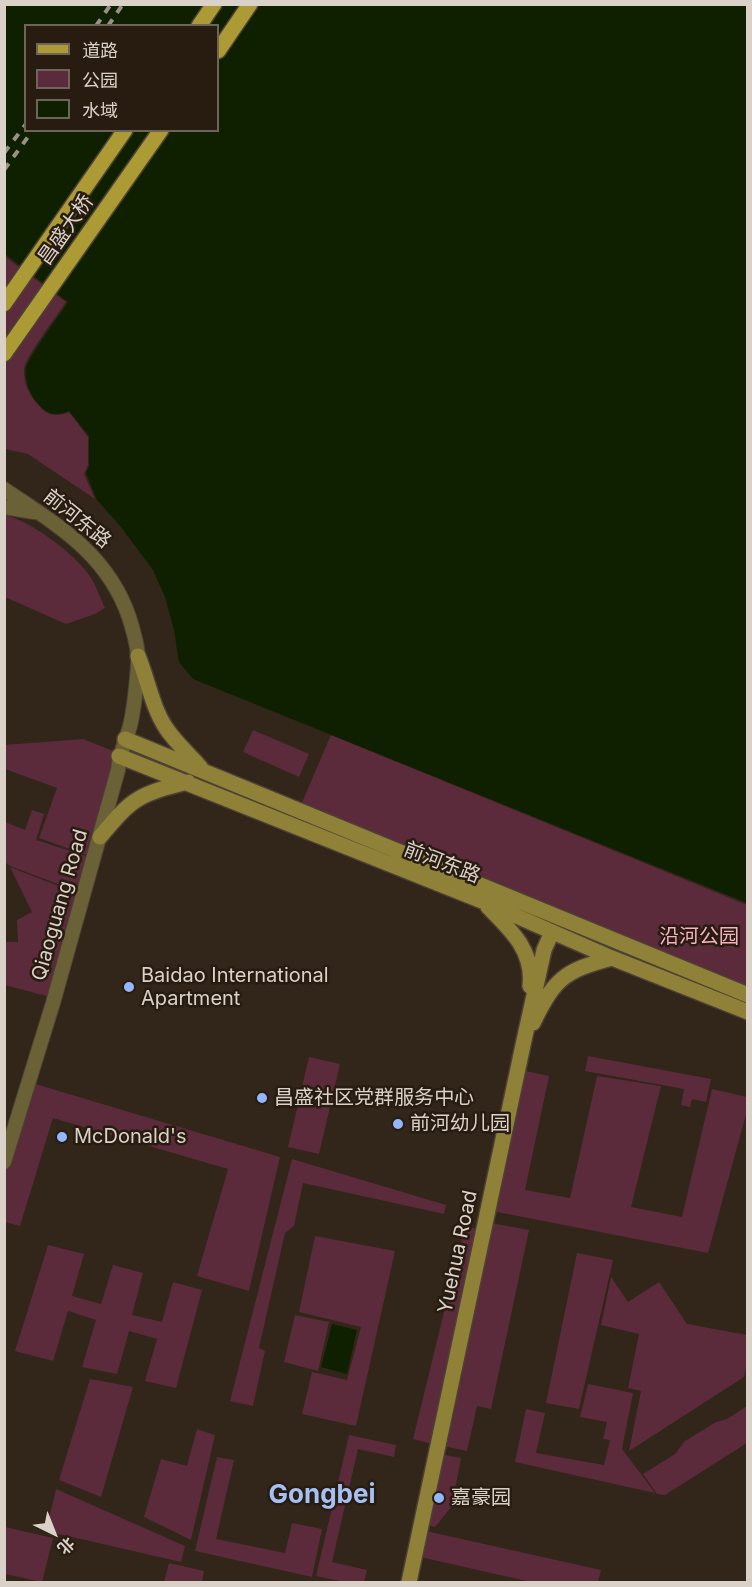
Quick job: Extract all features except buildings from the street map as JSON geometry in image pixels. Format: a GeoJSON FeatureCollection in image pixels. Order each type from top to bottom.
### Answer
{"type":"FeatureCollection","features":[{"type":"Feature","properties":{"kind":"main road"},"geometry":{"type":"LineString","coordinates":[[200,24],[214,4]]}},
{"type":"Feature","properties":{"kind":"main road"},"geometry":{"type":"LineString","coordinates":[[219,50],[250,4]]}},
{"type":"Feature","properties":{"kind":"main road","name":"昌盛大桥"},"geometry":{"type":"LineString","coordinates":[[4,304],[124,132]]}},
{"type":"Feature","properties":{"kind":"main road","name":"昌盛大桥"},"geometry":{"type":"LineString","coordinates":[[4,354],[160,132]]}},
{"type":"Feature","properties":{"kind":"main road"},"geometry":{"type":"LineString","coordinates":[[138,656],[148,680],[155,707],[166,729],[203,770]]}},
{"type":"Feature","properties":{"kind":"main road","name":"前河东路"},"geometry":{"type":"LineString","coordinates":[[125,739],[747,995]]}},
{"type":"Feature","properties":{"kind":"main road","name":"前河东路"},"geometry":{"type":"LineString","coordinates":[[119,756],[482,901],[612,958],[747,1012]]}},
{"type":"Feature","properties":{"kind":"main road"},"geometry":{"type":"LineString","coordinates":[[100,837],[118,814],[135,799],[154,790],[188,782]]}},
{"type":"Feature","properties":{"kind":"main road"},"geometry":{"type":"LineString","coordinates":[[482,901],[523,945],[529,964],[530,979],[523,1045]]}},
{"type":"Feature","properties":{"kind":"main road","name":"Yuehua Road"},"geometry":{"type":"LineString","coordinates":[[409,1582],[523,1045],[544,950],[552,932]]}},
{"type":"Feature","properties":{"kind":"main road"},"geometry":{"type":"LineString","coordinates":[[523,1045],[540,1009],[560,980],[572,970],[612,958]]}},
{"type":"Feature","properties":{"kind":"street","name":"前河东路"},"geometry":{"type":"LineString","coordinates":[[4,489],[80,543],[100,563],[124,604],[138,656]]}},
{"type":"Feature","properties":{"kind":"street"},"geometry":{"type":"LineString","coordinates":[[4,507],[39,513]]}},
{"type":"Feature","properties":{"kind":"street","name":"Qiaoguang Road"},"geometry":{"type":"LineString","coordinates":[[4,1162],[56,992],[118,770],[119,756],[130,725],[138,656]]}},
{"type":"Feature","properties":{"kind":"green space"},"geometry":{"type":"Polygon","coordinates":[[[4,256],[66,302],[29,356],[24,369],[25,379],[30,394],[43,410],[53,415],[69,412],[88,437],[88,465],[84,474],[95,499],[28,454],[5,449],[4,256]]]}},
{"type":"Feature","properties":{"kind":"green space"},"geometry":{"type":"Polygon","coordinates":[[[5,515],[16,518],[40,532],[75,559],[93,581],[105,608],[66,624],[5,597],[5,515]]]}},
{"type":"Feature","properties":{"kind":"green space"},"geometry":{"type":"Polygon","coordinates":[[[253,730],[309,754],[299,777],[243,752],[253,730]]]}},
{"type":"Feature","properties":{"kind":"green space","name":"沿河公园"},"geometry":{"type":"Polygon","coordinates":[[[331,735],[747,905],[747,1009],[297,814],[331,735]]]}},
{"type":"Feature","properties":{"kind":"green space"},"geometry":{"type":"Polygon","coordinates":[[[83,739],[118,753],[89,856],[39,838],[57,788],[5,769],[4,745],[83,739]]]}},
{"type":"Feature","properties":{"kind":"green space"},"geometry":{"type":"Polygon","coordinates":[[[32,810],[44,814],[36,840],[89,857],[79,892],[10,866],[5,862],[5,822],[25,830],[32,810]]]}},
{"type":"Feature","properties":{"kind":"green space"},"geometry":{"type":"Polygon","coordinates":[[[10,867],[79,894],[50,997],[5,985],[4,942],[18,942],[17,920],[32,912],[10,867]]]}},
{"type":"Feature","properties":{"kind":"green space"},"geometry":{"type":"Polygon","coordinates":[[[588,1056],[711,1079],[706,1102],[692,1099],[690,1107],[681,1105],[684,1089],[585,1071],[588,1056]]]}},
{"type":"Feature","properties":{"kind":"green space"},"geometry":{"type":"Polygon","coordinates":[[[309,1057],[340,1064],[319,1154],[288,1147],[309,1057]]]}},
{"type":"Feature","properties":{"kind":"green space"},"geometry":{"type":"Polygon","coordinates":[[[521,1070],[549,1076],[525,1190],[570,1198],[597,1076],[661,1086],[631,1207],[682,1217],[712,1089],[747,1097],[747,1111],[708,1253],[492,1211],[521,1070]]]}},
{"type":"Feature","properties":{"kind":"green space"},"geometry":{"type":"Polygon","coordinates":[[[32,1083],[280,1157],[249,1291],[197,1276],[228,1169],[53,1118],[20,1226],[5,1222],[5,1172],[32,1083]]]}},
{"type":"Feature","properties":{"kind":"green space"},"geometry":{"type":"Polygon","coordinates":[[[292,1159],[446,1205],[444,1214],[303,1183],[294,1226],[285,1233],[259,1348],[265,1351],[253,1406],[230,1401],[292,1159]]]}},
{"type":"Feature","properties":{"kind":"green space"},"geometry":{"type":"Polygon","coordinates":[[[491,1223],[529,1230],[491,1409],[477,1406],[467,1451],[443,1446],[491,1223]]]}},
{"type":"Feature","properties":{"kind":"green space"},"geometry":{"type":"Polygon","coordinates":[[[465,1226],[481,1230],[436,1445],[413,1439],[465,1226]]]}},
{"type":"Feature","properties":{"kind":"green space"},"geometry":{"type":"Polygon","coordinates":[[[315,1236],[395,1251],[356,1426],[302,1414],[312,1372],[347,1380],[361,1327],[299,1312],[315,1236]]]}},
{"type":"Feature","properties":{"kind":"green space"},"geometry":{"type":"Polygon","coordinates":[[[48,1245],[84,1254],[72,1296],[101,1304],[113,1265],[143,1273],[132,1315],[162,1322],[173,1282],[202,1290],[176,1388],[145,1381],[157,1339],[129,1331],[117,1374],[82,1367],[96,1320],[68,1311],[53,1361],[15,1351],[48,1245]]]}},
{"type":"Feature","properties":{"kind":"green space"},"geometry":{"type":"Polygon","coordinates":[[[577,1253],[613,1260],[579,1409],[546,1403],[577,1253]]]}},
{"type":"Feature","properties":{"kind":"green space"},"geometry":{"type":"Polygon","coordinates":[[[611,1277],[628,1302],[659,1282],[687,1324],[747,1335],[747,1362],[744,1377],[629,1451],[641,1391],[628,1388],[639,1334],[601,1325],[611,1277]]]}},
{"type":"Feature","properties":{"kind":"green space"},"geometry":{"type":"Polygon","coordinates":[[[295,1315],[329,1322],[318,1371],[284,1362],[295,1315]]]}},
{"type":"Feature","properties":{"kind":"green space"},"geometry":{"type":"Polygon","coordinates":[[[90,1379],[133,1387],[101,1497],[59,1480],[90,1379]]]}},
{"type":"Feature","properties":{"kind":"green space"},"geometry":{"type":"Polygon","coordinates":[[[588,1384],[633,1393],[622,1449],[655,1493],[515,1462],[526,1409],[545,1413],[536,1453],[604,1465],[610,1440],[603,1439],[607,1422],[580,1417],[588,1384]]]}},
{"type":"Feature","properties":{"kind":"green space"},"geometry":{"type":"Polygon","coordinates":[[[747,1406],[747,1443],[665,1495],[657,1494],[643,1474],[675,1454],[685,1441],[747,1406]]]}},
{"type":"Feature","properties":{"kind":"green space"},"geometry":{"type":"Polygon","coordinates":[[[197,1429],[215,1435],[191,1540],[144,1517],[161,1459],[187,1466],[197,1429]]]}},
{"type":"Feature","properties":{"kind":"green space"},"geometry":{"type":"Polygon","coordinates":[[[349,1435],[396,1445],[394,1457],[358,1449],[332,1562],[367,1570],[364,1582],[344,1582],[316,1576],[349,1435]]]}},
{"type":"Feature","properties":{"kind":"green space"},"geometry":{"type":"Polygon","coordinates":[[[440,1454],[461,1458],[452,1506],[435,1527],[424,1524],[440,1454]]]}},
{"type":"Feature","properties":{"kind":"green space"},"geometry":{"type":"Polygon","coordinates":[[[217,1457],[234,1460],[216,1539],[285,1553],[292,1523],[322,1529],[312,1577],[195,1551],[217,1457]]]}},
{"type":"Feature","properties":{"kind":"green space"},"geometry":{"type":"Polygon","coordinates":[[[56,1489],[185,1546],[181,1562],[46,1531],[56,1489]]]}},
{"type":"Feature","properties":{"kind":"green space"},"geometry":{"type":"Polygon","coordinates":[[[5,1527],[53,1538],[42,1582],[5,1574],[5,1527]]]}},
{"type":"Feature","properties":{"kind":"green space"},"geometry":{"type":"Polygon","coordinates":[[[426,1531],[601,1570],[598,1582],[531,1582],[420,1557],[426,1531]]]}},
{"type":"Feature","properties":{"kind":"green space"},"geometry":{"type":"Polygon","coordinates":[[[169,1563],[204,1571],[202,1582],[164,1582],[169,1563]]]}},
{"type":"Feature","properties":{"kind":"water"},"geometry":{"type":"Polygon","coordinates":[[[4,5],[747,5],[747,903],[193,679],[179,662],[174,630],[165,597],[153,570],[121,527],[97,500],[86,473],[89,466],[89,436],[69,411],[54,414],[43,409],[27,384],[28,363],[68,302],[5,254],[4,5]]]}},
{"type":"Feature","properties":{"kind":"water"},"geometry":{"type":"Polygon","coordinates":[[[332,1324],[357,1330],[347,1374],[321,1367],[332,1324]]]}},
{"type":"Feature","properties":{"kind":"railway"},"geometry":{"type":"LineString","coordinates":[[97,24],[111,4]]}},
{"type":"Feature","properties":{"kind":"railway"},"geometry":{"type":"LineString","coordinates":[[109,24],[123,4]]}},
{"type":"Feature","properties":{"kind":"railway"},"geometry":{"type":"LineString","coordinates":[[4,153],[24,127]]}},
{"type":"Feature","properties":{"kind":"railway"},"geometry":{"type":"LineString","coordinates":[[4,170],[32,132]]}},
{"type":"Feature","properties":{"kind":"place","name":"Baidao International Apartment"},"geometry":{"type":"Point","coordinates":[129,987]}},
{"type":"Feature","properties":{"kind":"place","name":"昌盛社区党群服务中心"},"geometry":{"type":"Point","coordinates":[262,1098]}},
{"type":"Feature","properties":{"kind":"place","name":"前河幼儿园"},"geometry":{"type":"Point","coordinates":[398,1124]}},
{"type":"Feature","properties":{"kind":"place","name":"McDonald's"},"geometry":{"type":"Point","coordinates":[62,1137]}},
{"type":"Feature","properties":{"kind":"place","name":"嘉豪园"},"geometry":{"type":"Point","coordinates":[439,1498]}},
{"type":"Feature","properties":{"kind":"district","name":"Gongbei"},"geometry":{"type":"Point","coordinates":[322,1495]}}]}
